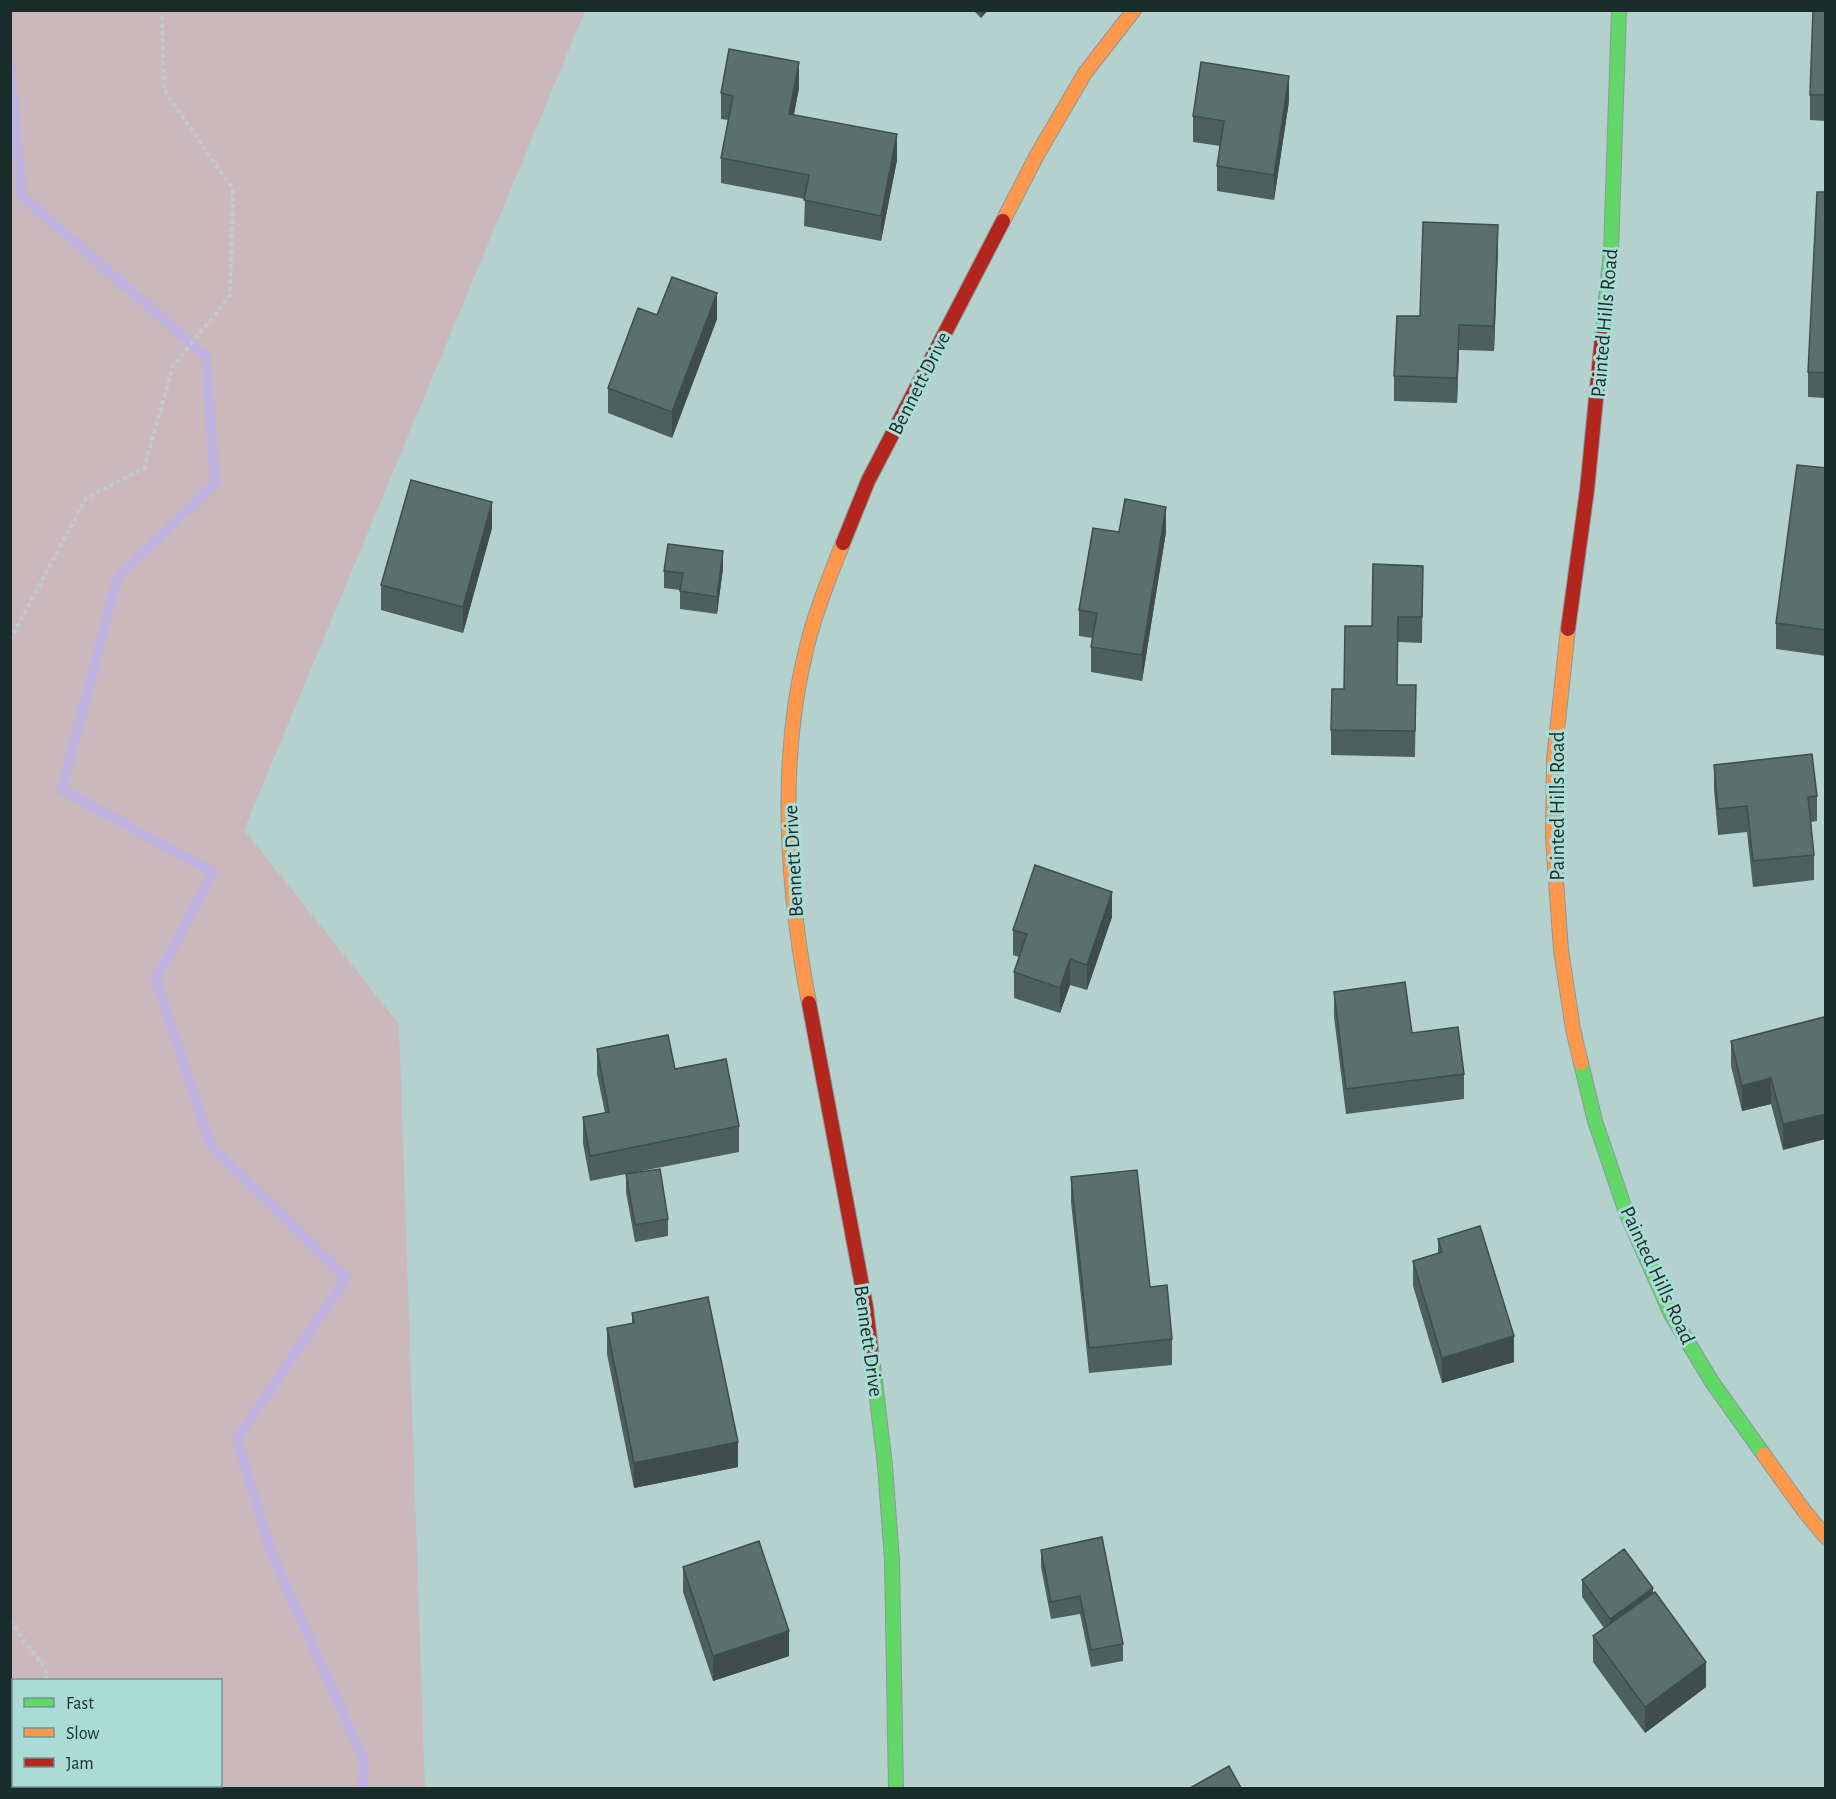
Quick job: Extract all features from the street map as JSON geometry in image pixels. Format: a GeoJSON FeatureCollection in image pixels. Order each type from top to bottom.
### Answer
{"type":"FeatureCollection","features":[{"type":"Feature","properties":{"kind":"street","name":"Bennett Drive"},"geometry":{"type":"LineString","coordinates":[[896,1788],[892,1560],[885,1466],[866,1307],[801,962],[792,884],[789,788],[795,708],[807,646],[826,585],[868,481],[1036,155],[1085,73],[1134,10]]}},
{"type":"Feature","properties":{"kind":"street","name":"Painted Hills Road"},"geometry":{"type":"LineString","coordinates":[[1619,10],[1611,252],[1587,490],[1554,759],[1553,839],[1561,950],[1573,1029],[1595,1121],[1626,1212],[1671,1314],[1712,1382],[1804,1512],[1826,1538]]}},
{"type":"Feature","properties":{"kind":"path"},"geometry":{"type":"LineString","coordinates":[[10,640],[86,498],[144,468],[173,366],[230,297],[233,189],[164,90],[162,10]]}},
{"type":"Feature","properties":{"kind":"path"},"geometry":{"type":"LineString","coordinates":[[10,1621],[46,1670],[46,1679]]}},
{"type":"Feature","properties":{"kind":"shaded area"},"geometry":{"type":"Polygon","coordinates":[[[11,10],[585,11],[244,830],[399,1024],[425,1788],[11,1788],[11,10]]]}},
{"type":"Feature","properties":{"kind":"building"},"geometry":{"type":"Polygon","coordinates":[[[1813,10],[1826,10],[1826,95],[1810,95],[1813,10]]]}},
{"type":"Feature","properties":{"kind":"building"},"geometry":{"type":"Polygon","coordinates":[[[729,49],[799,62],[789,114],[897,134],[881,216],[804,200],[809,175],[721,158],[733,96],[721,93],[729,49]]]}},
{"type":"Feature","properties":{"kind":"building"},"geometry":{"type":"Polygon","coordinates":[[[1201,62],[1289,76],[1274,175],[1217,166],[1224,121],[1193,116],[1201,62]]]}},
{"type":"Feature","properties":{"kind":"building"},"geometry":{"type":"Polygon","coordinates":[[[1817,192],[1826,192],[1826,373],[1808,372],[1817,192]]]}},
{"type":"Feature","properties":{"kind":"building"},"geometry":{"type":"Polygon","coordinates":[[[1423,222],[1498,225],[1494,326],[1459,325],[1457,378],[1394,376],[1397,316],[1420,316],[1423,222]]]}},
{"type":"Feature","properties":{"kind":"building"},"geometry":{"type":"Polygon","coordinates":[[[672,277],[717,293],[672,412],[608,388],[638,308],[657,315],[672,277]]]}},
{"type":"Feature","properties":{"kind":"building"},"geometry":{"type":"Polygon","coordinates":[[[1797,465],[1826,468],[1826,630],[1776,623],[1797,465]]]}},
{"type":"Feature","properties":{"kind":"building"},"geometry":{"type":"Polygon","coordinates":[[[411,480],[492,502],[463,607],[381,585],[411,480]]]}},
{"type":"Feature","properties":{"kind":"building"},"geometry":{"type":"Polygon","coordinates":[[[1125,499],[1166,507],[1142,655],[1091,647],[1097,613],[1079,610],[1093,528],[1119,532],[1125,499]]]}},
{"type":"Feature","properties":{"kind":"building"},"geometry":{"type":"Polygon","coordinates":[[[668,544],[723,551],[717,597],[680,591],[683,573],[664,571],[668,544]]]}},
{"type":"Feature","properties":{"kind":"building"},"geometry":{"type":"Polygon","coordinates":[[[1373,564],[1423,566],[1422,617],[1398,617],[1397,685],[1416,685],[1415,731],[1331,730],[1332,689],[1344,689],[1345,626],[1372,626],[1373,564]]]}},
{"type":"Feature","properties":{"kind":"building"},"geometry":{"type":"Polygon","coordinates":[[[1812,754],[1817,796],[1808,797],[1814,855],[1753,861],[1747,806],[1718,809],[1714,765],[1812,754]]]}},
{"type":"Feature","properties":{"kind":"building"},"geometry":{"type":"Polygon","coordinates":[[[1035,865],[1112,892],[1087,965],[1070,959],[1060,988],[1014,972],[1027,934],[1013,930],[1035,865]]]}},
{"type":"Feature","properties":{"kind":"building"},"geometry":{"type":"Polygon","coordinates":[[[1405,982],[1412,1033],[1458,1027],[1464,1074],[1346,1089],[1334,992],[1405,982]]]}},
{"type":"Feature","properties":{"kind":"building"},"geometry":{"type":"Polygon","coordinates":[[[1824,1017],[1826,1025],[1826,1114],[1783,1124],[1771,1078],[1742,1086],[1731,1041],[1824,1017]]]}},
{"type":"Feature","properties":{"kind":"building"},"geometry":{"type":"Polygon","coordinates":[[[668,1035],[675,1069],[726,1059],[739,1126],[590,1156],[583,1117],[609,1112],[597,1049],[668,1035]]]}},
{"type":"Feature","properties":{"kind":"building"},"geometry":{"type":"Polygon","coordinates":[[[660,1169],[668,1219],[635,1225],[626,1174],[660,1169]]]}},
{"type":"Feature","properties":{"kind":"building"},"geometry":{"type":"Polygon","coordinates":[[[1137,1170],[1150,1287],[1167,1285],[1172,1339],[1089,1348],[1071,1177],[1137,1170]]]}},
{"type":"Feature","properties":{"kind":"building"},"geometry":{"type":"Polygon","coordinates":[[[1480,1226],[1514,1336],[1442,1358],[1413,1261],[1442,1252],[1438,1239],[1480,1226]]]}},
{"type":"Feature","properties":{"kind":"building"},"geometry":{"type":"Polygon","coordinates":[[[708,1297],[738,1442],[634,1463],[607,1328],[634,1323],[632,1313],[708,1297]]]}},
{"type":"Feature","properties":{"kind":"building"},"geometry":{"type":"Polygon","coordinates":[[[1102,1537],[1123,1644],[1091,1650],[1080,1596],[1051,1602],[1041,1550],[1102,1537]]]}},
{"type":"Feature","properties":{"kind":"building"},"geometry":{"type":"Polygon","coordinates":[[[759,1541],[789,1631],[713,1656],[683,1567],[759,1541]]]}},
{"type":"Feature","properties":{"kind":"building"},"geometry":{"type":"Polygon","coordinates":[[[1624,1549],[1653,1588],[1610,1619],[1582,1580],[1624,1549]]]}},
{"type":"Feature","properties":{"kind":"building"},"geometry":{"type":"Polygon","coordinates":[[[1655,1592],[1706,1662],[1645,1707],[1593,1636],[1655,1592]]]}},
{"type":"Feature","properties":{"kind":"building"},"geometry":{"type":"Polygon","coordinates":[[[1229,1766],[1241,1788],[1190,1788],[1229,1766]]]}},
{"type":"Feature","properties":{"kind":"waterway"},"geometry":{"type":"LineString","coordinates":[[10,67],[22,196],[206,356],[215,483],[117,578],[62,790],[213,872],[156,979],[211,1146],[346,1278],[237,1439],[271,1552],[364,1760],[363,1788]]}},
{"type":"Feature","properties":{"kind":"traffic: fast"},"geometry":{"type":"LineString","coordinates":[[1602,337],[1611,252],[1619,10]]}},
{"type":"Feature","properties":{"kind":"traffic: fast"},"geometry":{"type":"LineString","coordinates":[[1581,1063],[1595,1121],[1626,1212],[1671,1314],[1712,1382],[1764,1455]]}},
{"type":"Feature","properties":{"kind":"traffic: fast"},"geometry":{"type":"LineString","coordinates":[[871,1349],[885,1465],[892,1560],[896,1788]]}},
{"type":"Feature","properties":{"kind":"traffic: slow"},"geometry":{"type":"LineString","coordinates":[[1003,221],[1037,155],[1085,73],[1134,10]]}},
{"type":"Feature","properties":{"kind":"traffic: slow"},"geometry":{"type":"LineString","coordinates":[[809,1003],[801,960],[791,870],[789,779],[792,734],[807,646],[819,606],[843,543]]}},
{"type":"Feature","properties":{"kind":"traffic: slow"},"geometry":{"type":"LineString","coordinates":[[1568,629],[1554,759],[1553,839],[1561,950],[1573,1029],[1581,1063]]}},
{"type":"Feature","properties":{"kind":"traffic: slow"},"geometry":{"type":"LineString","coordinates":[[1764,1455],[1826,1537]]}},
{"type":"Feature","properties":{"kind":"traffic: jam"},"geometry":{"type":"LineString","coordinates":[[843,543],[868,481],[1003,221]]}},
{"type":"Feature","properties":{"kind":"traffic: jam"},"geometry":{"type":"LineString","coordinates":[[1568,629],[1587,490],[1602,337]]}},
{"type":"Feature","properties":{"kind":"traffic: jam"},"geometry":{"type":"LineString","coordinates":[[809,1003],[866,1307],[871,1349]]}}]}
